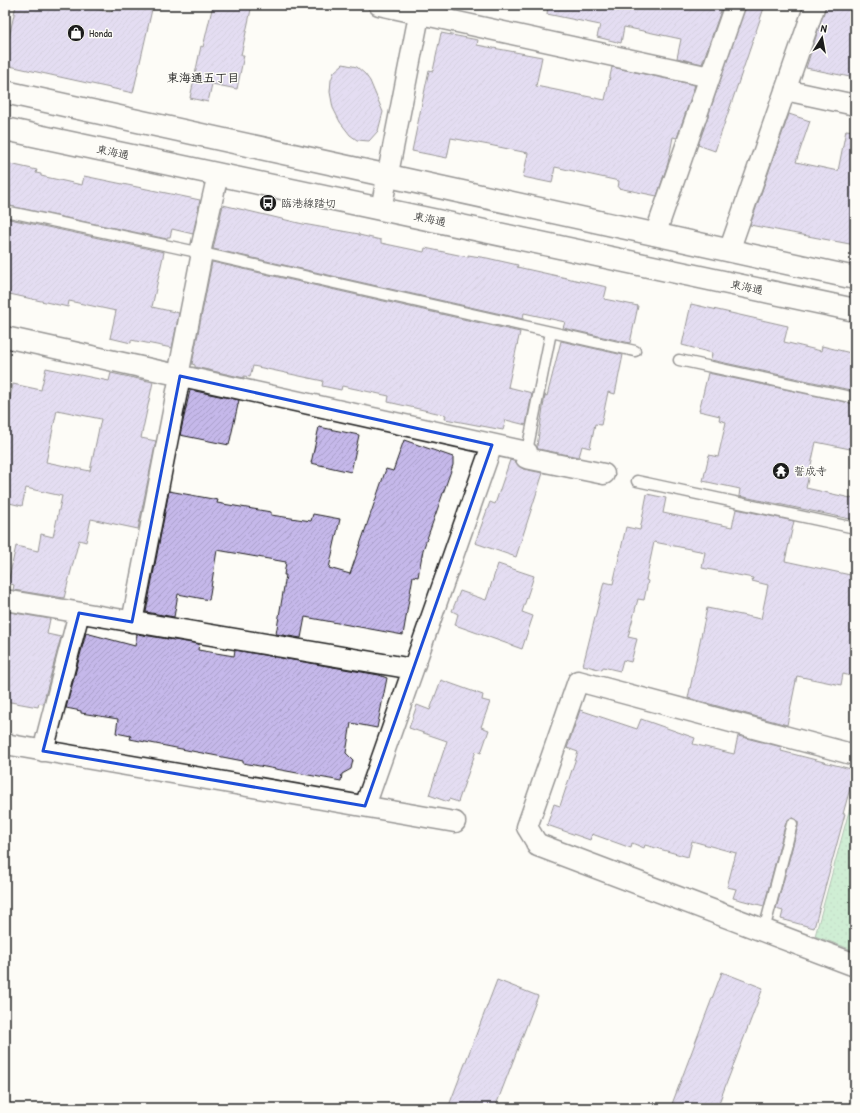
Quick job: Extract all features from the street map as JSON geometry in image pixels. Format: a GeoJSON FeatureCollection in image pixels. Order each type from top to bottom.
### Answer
{"type":"FeatureCollection","features":[{"type":"Feature","properties":{"kind":"main road"},"geometry":{"type":"LineString","coordinates":[[5,92],[855,278]]}},
{"type":"Feature","properties":{"kind":"main road","name":"東海通"},"geometry":{"type":"LineString","coordinates":[[5,129],[855,310]]}},
{"type":"Feature","properties":{"kind":"main road"},"geometry":{"type":"LineString","coordinates":[[538,845],[855,965]]}},
{"type":"Feature","properties":{"kind":"street"},"geometry":{"type":"LineString","coordinates":[[379,5],[420,9],[710,77]]}},
{"type":"Feature","properties":{"kind":"street"},"geometry":{"type":"LineString","coordinates":[[655,234],[735,5]]}},
{"type":"Feature","properties":{"kind":"street"},"geometry":{"type":"LineString","coordinates":[[729,251],[815,5]]}},
{"type":"Feature","properties":{"kind":"street"},"geometry":{"type":"LineString","coordinates":[[381,209],[420,9]]}},
{"type":"Feature","properties":{"kind":"street"},"geometry":{"type":"LineString","coordinates":[[785,90],[855,105]]}},
{"type":"Feature","properties":{"kind":"street"},"geometry":{"type":"LineString","coordinates":[[132,622],[201,253],[218,174]]}},
{"type":"Feature","properties":{"kind":"street"},"geometry":{"type":"LineString","coordinates":[[5,337],[492,445],[604,474]]}},
{"type":"Feature","properties":{"kind":"street"},"geometry":{"type":"LineString","coordinates":[[365,806],[492,445]]}},
{"type":"Feature","properties":{"kind":"street"},"geometry":{"type":"LineString","coordinates":[[5,600],[413,669]]}},
{"type":"Feature","properties":{"kind":"street"},"geometry":{"type":"LineString","coordinates":[[44,751],[78,613]]}},
{"type":"Feature","properties":{"kind":"street"},"geometry":{"type":"LineString","coordinates":[[538,845],[527,827],[578,681],[855,755]]}},
{"type":"Feature","properties":{"kind":"street"},"geometry":{"type":"LineString","coordinates":[[5,744],[455,822]]}},
{"type":"Feature","properties":{"kind":"lane"},"geometry":{"type":"LineString","coordinates":[[5,211],[201,253],[635,351]]}},
{"type":"Feature","properties":{"kind":"lane"},"geometry":{"type":"LineString","coordinates":[[526,455],[551,332]]}},
{"type":"Feature","properties":{"kind":"lane"},"geometry":{"type":"LineString","coordinates":[[679,360],[855,398]]}},
{"type":"Feature","properties":{"kind":"lane"},"geometry":{"type":"LineString","coordinates":[[637,481],[855,528]]}},
{"type":"Feature","properties":{"kind":"lane"},"geometry":{"type":"LineString","coordinates":[[764,930],[792,824]]}},
{"type":"Feature","properties":{"kind":"highlighted area"},"geometry":{"type":"Polygon","coordinates":[[[180,376],[492,445],[365,806],[43,751],[79,613],[132,622],[180,376]]]}},
{"type":"Feature","properties":{"kind":"green space"},"geometry":{"type":"Polygon","coordinates":[[[855,789],[855,951],[815,936],[855,789]]]}},
{"type":"Feature","properties":{"kind":"building"},"geometry":{"type":"Polygon","coordinates":[[[16,5],[79,5],[110,12],[118,5],[153,5],[133,93],[5,65],[5,56],[16,5]]]}},
{"type":"Feature","properties":{"kind":"building"},"geometry":{"type":"Polygon","coordinates":[[[213,5],[252,5],[241,55],[244,55],[237,89],[212,84],[208,102],[190,98],[201,46],[203,47],[213,5]]]}},
{"type":"Feature","properties":{"kind":"building"},"geometry":{"type":"Polygon","coordinates":[[[548,5],[723,5],[702,64],[677,58],[681,39],[624,27],[621,43],[597,37],[600,25],[547,14],[548,5]]]}},
{"type":"Feature","properties":{"kind":"building"},"geometry":{"type":"Polygon","coordinates":[[[746,5],[765,5],[715,151],[698,145],[746,5]]]}},
{"type":"Feature","properties":{"kind":"building"},"geometry":{"type":"Polygon","coordinates":[[[826,5],[855,5],[855,78],[806,68],[826,5]]]}},
{"type":"Feature","properties":{"kind":"building"},"geometry":{"type":"Polygon","coordinates":[[[441,33],[478,40],[477,45],[542,57],[536,86],[605,100],[612,67],[695,85],[677,138],[673,137],[668,163],[657,196],[618,188],[619,181],[555,167],[552,183],[523,177],[528,153],[451,138],[447,158],[412,151],[429,70],[433,71],[441,33]]]}},
{"type":"Feature","properties":{"kind":"building"},"geometry":{"type":"Polygon","coordinates":[[[343,64],[357,67],[365,74],[370,81],[383,112],[378,131],[369,141],[357,140],[350,135],[340,122],[333,108],[330,92],[331,80],[334,72],[343,64]]]}},
{"type":"Feature","properties":{"kind":"building"},"geometry":{"type":"Polygon","coordinates":[[[789,114],[810,121],[796,162],[838,171],[846,130],[855,131],[855,245],[750,225],[789,114]]]}},
{"type":"Feature","properties":{"kind":"building"},"geometry":{"type":"Polygon","coordinates":[[[5,163],[37,170],[36,173],[41,174],[41,176],[82,185],[84,176],[200,200],[193,234],[172,229],[170,237],[167,237],[167,239],[5,205],[5,163]]]}},
{"type":"Feature","properties":{"kind":"building"},"geometry":{"type":"Polygon","coordinates":[[[223,205],[303,224],[359,234],[381,240],[381,243],[424,252],[425,248],[468,257],[468,255],[487,258],[518,265],[517,267],[607,287],[604,299],[638,306],[630,343],[563,328],[565,322],[524,313],[523,319],[213,249],[223,205]]]}},
{"type":"Feature","properties":{"kind":"building"},"geometry":{"type":"Polygon","coordinates":[[[5,218],[164,252],[152,307],[179,313],[172,348],[131,340],[131,343],[110,338],[116,311],[69,301],[68,307],[5,293],[5,218]]]}},
{"type":"Feature","properties":{"kind":"building"},"geometry":{"type":"Polygon","coordinates":[[[212,262],[520,332],[508,387],[532,393],[526,425],[506,420],[503,430],[445,419],[446,415],[388,402],[389,396],[342,386],[341,390],[322,386],[323,381],[253,366],[250,377],[244,376],[244,378],[195,367],[195,365],[192,364],[212,262]]]}},
{"type":"Feature","properties":{"kind":"building"},"geometry":{"type":"Polygon","coordinates":[[[691,304],[788,326],[784,342],[821,351],[822,346],[855,354],[855,391],[711,360],[712,353],[682,345],[691,304]]]}},
{"type":"Feature","properties":{"kind":"building"},"geometry":{"type":"Polygon","coordinates":[[[561,341],[623,355],[615,394],[608,392],[601,425],[595,424],[590,448],[582,446],[579,457],[538,449],[537,446],[545,395],[547,396],[561,341]]]}},
{"type":"Feature","properties":{"kind":"building"},"geometry":{"type":"Polygon","coordinates":[[[46,368],[109,381],[111,373],[153,382],[141,438],[156,441],[138,529],[91,519],[86,542],[79,540],[64,598],[13,590],[14,585],[8,583],[16,546],[38,551],[41,534],[53,537],[62,496],[26,488],[22,506],[5,502],[5,421],[13,384],[41,390],[46,368]],[[57,410],[46,462],[90,471],[101,419],[57,410]]]}},
{"type":"Feature","properties":{"kind":"building"},"geometry":{"type":"Polygon","coordinates":[[[708,373],[855,404],[855,450],[816,442],[806,488],[855,499],[855,520],[739,496],[740,489],[703,481],[709,455],[718,457],[726,422],[719,420],[720,416],[699,411],[708,373]]]}},
{"type":"Feature","properties":{"kind":"building"},"geometry":{"type":"Polygon","coordinates":[[[190,390],[239,400],[229,445],[180,435],[190,390]]]}},
{"type":"Feature","properties":{"kind":"building"},"geometry":{"type":"Polygon","coordinates":[[[319,427],[359,435],[351,472],[311,463],[319,427]]]}},
{"type":"Feature","properties":{"kind":"building"},"geometry":{"type":"Polygon","coordinates":[[[404,440],[453,457],[453,465],[423,550],[418,577],[413,576],[403,635],[305,617],[301,638],[276,634],[286,575],[284,575],[286,562],[217,550],[209,600],[178,594],[174,617],[146,612],[169,491],[218,500],[217,503],[271,512],[271,515],[311,521],[313,514],[340,519],[329,568],[350,574],[386,469],[393,471],[404,440]]]}},
{"type":"Feature","properties":{"kind":"building"},"geometry":{"type":"Polygon","coordinates":[[[510,460],[516,462],[523,469],[543,473],[516,557],[475,543],[490,502],[495,504],[510,460]]]}},
{"type":"Feature","properties":{"kind":"building"},"geometry":{"type":"Polygon","coordinates":[[[647,494],[666,498],[663,513],[732,527],[736,509],[794,521],[785,561],[855,576],[855,677],[843,674],[841,685],[797,676],[787,725],[688,698],[707,608],[761,619],[768,585],[752,581],[753,578],[702,568],[705,552],[654,542],[646,580],[648,581],[644,600],[638,599],[628,637],[637,639],[631,662],[623,660],[620,671],[603,667],[602,670],[583,665],[604,582],[613,584],[626,527],[640,530],[647,494]]]}},
{"type":"Feature","properties":{"kind":"building"},"geometry":{"type":"Polygon","coordinates":[[[498,564],[534,576],[522,612],[533,616],[522,649],[455,625],[458,614],[452,611],[460,591],[486,600],[498,564]]]}},
{"type":"Feature","properties":{"kind":"building"},"geometry":{"type":"Polygon","coordinates":[[[9,612],[50,619],[47,634],[61,637],[43,704],[39,703],[38,707],[5,701],[5,636],[9,612]]]}},
{"type":"Feature","properties":{"kind":"building"},"geometry":{"type":"Polygon","coordinates":[[[86,633],[135,646],[137,634],[199,644],[198,650],[234,656],[235,650],[379,675],[387,678],[377,728],[351,723],[346,753],[353,760],[351,769],[342,774],[341,781],[243,763],[243,761],[130,739],[131,736],[116,733],[118,719],[81,713],[81,711],[66,708],[86,633]]]}},
{"type":"Feature","properties":{"kind":"building"},"geometry":{"type":"Polygon","coordinates":[[[441,680],[483,695],[482,700],[490,702],[481,727],[489,730],[481,753],[476,751],[458,802],[449,799],[448,802],[429,795],[447,741],[409,728],[417,705],[430,710],[441,680]]]}},
{"type":"Feature","properties":{"kind":"building"},"geometry":{"type":"Polygon","coordinates":[[[580,710],[637,729],[641,719],[695,738],[693,744],[734,754],[738,736],[782,747],[781,751],[855,770],[843,814],[845,814],[814,928],[781,919],[783,911],[776,909],[798,826],[798,822],[794,818],[790,818],[786,822],[764,906],[733,898],[736,889],[727,887],[736,853],[692,841],[688,857],[645,845],[644,848],[632,843],[631,848],[592,834],[590,840],[547,825],[554,804],[560,806],[578,752],[567,748],[580,710]]]}},
{"type":"Feature","properties":{"kind":"building"},"geometry":{"type":"Polygon","coordinates":[[[722,972],[763,988],[717,1108],[683,1108],[672,1104],[722,972]]]}},
{"type":"Feature","properties":{"kind":"building"},"geometry":{"type":"Polygon","coordinates":[[[497,980],[538,996],[495,1108],[448,1108],[497,980]]]}},
{"type":"Feature","properties":{"kind":"place","name":"Honda"},"geometry":{"type":"Point","coordinates":[76,33]}},
{"type":"Feature","properties":{"kind":"place","name":"臨港線踏切"},"geometry":{"type":"Point","coordinates":[268,203]}},
{"type":"Feature","properties":{"kind":"place","name":"誓成寺"},"geometry":{"type":"Point","coordinates":[781,471]}},
{"type":"Feature","properties":{"kind":"district","name":"東海通五丁目"},"geometry":{"type":"Point","coordinates":[203,78]}}]}
